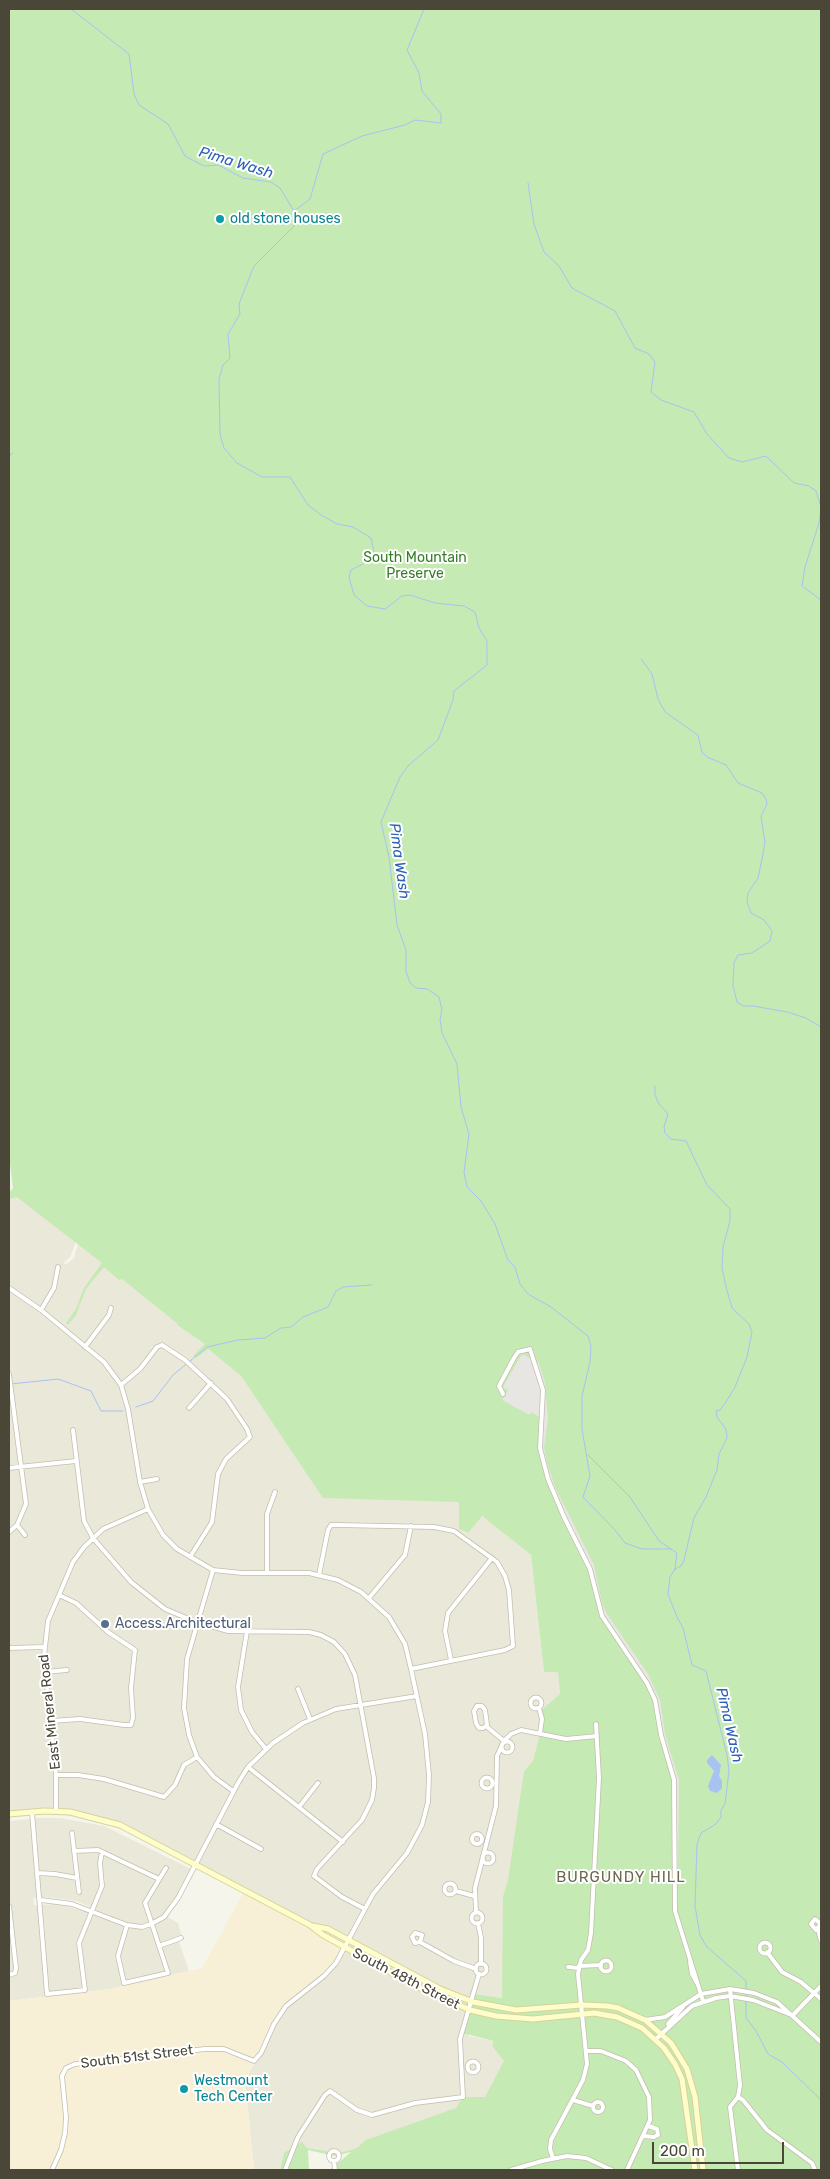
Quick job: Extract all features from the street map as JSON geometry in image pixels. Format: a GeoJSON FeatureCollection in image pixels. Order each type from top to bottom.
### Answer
{"type":"FeatureCollection","features":[{"type":"Feature","properties":{"kind":"main road","name":"South 48th Street"},"geometry":{"type":"LineString","coordinates":[[9,1814],[56,1811],[92,1816],[120,1825],[310,1925],[344,1948],[436,1997],[470,2010],[496,2016],[533,2019],[583,2014],[617,2017],[642,2028],[655,2038]]}},
{"type":"Feature","properties":{"kind":"main road","name":"South 48th Street"},"geometry":{"type":"LineString","coordinates":[[310,1925],[328,1929],[440,1989],[473,2002],[496,2007],[532,2010],[582,2005],[618,2008],[645,2020],[660,2032],[678,2052],[690,2077],[695,2097],[703,2170]]}},
{"type":"Feature","properties":{"kind":"main road"},"geometry":{"type":"LineString","coordinates":[[655,2038],[671,2057],[682,2079],[694,2170]]}},
{"type":"Feature","properties":{"kind":"street"},"geometry":{"type":"LineString","coordinates":[[41,1310],[54,1288],[58,1267]]}},
{"type":"Feature","properties":{"kind":"street"},"geometry":{"type":"LineString","coordinates":[[9,1288],[41,1310],[104,1362],[121,1385],[128,1409],[140,1482],[148,1509],[163,1535],[178,1549],[214,1570],[242,1573],[267,1572],[319,1575],[351,1586],[369,1598],[389,1617],[398,1630],[405,1644],[412,1668],[425,1734],[429,1775],[425,1814],[422,1825],[407,1853],[373,1894],[344,1948]]}},
{"type":"Feature","properties":{"kind":"street"},"geometry":{"type":"LineString","coordinates":[[85,1347],[109,1315],[111,1308]]}},
{"type":"Feature","properties":{"kind":"street"},"geometry":{"type":"LineString","coordinates":[[121,1385],[140,1369],[157,1347],[162,1345],[185,1360],[227,1398],[250,1437],[226,1459],[218,1474],[212,1522],[190,1557]]}},
{"type":"Feature","properties":{"kind":"street"},"geometry":{"type":"LineString","coordinates":[[503,1394],[500,1386],[514,1358],[518,1352],[532,1350],[544,1397],[540,1456],[554,1496],[590,1569],[602,1616],[647,1683],[655,1700],[661,1735],[674,1780],[675,1910],[692,1974],[699,1986],[703,2001]]}},
{"type":"Feature","properties":{"kind":"street"},"geometry":{"type":"LineString","coordinates":[[9,1374],[26,1504],[17,1525],[9,1532]]}},
{"type":"Feature","properties":{"kind":"street"},"geometry":{"type":"LineString","coordinates":[[189,1408],[211,1383]]}},
{"type":"Feature","properties":{"kind":"street"},"geometry":{"type":"LineString","coordinates":[[73,1430],[84,1521],[93,1538],[131,1582],[165,1610],[196,1622],[228,1631],[309,1632],[321,1635],[334,1642],[345,1654],[355,1675],[374,1778],[374,1788],[368,1810],[314,1876],[342,1897],[365,1909]]}},
{"type":"Feature","properties":{"kind":"street"},"geometry":{"type":"LineString","coordinates":[[9,1468],[76,1461]]}},
{"type":"Feature","properties":{"kind":"street"},"geometry":{"type":"LineString","coordinates":[[140,1482],[157,1479]]}},
{"type":"Feature","properties":{"kind":"street"},"geometry":{"type":"LineString","coordinates":[[267,1572],[267,1514],[275,1492]]}},
{"type":"Feature","properties":{"kind":"street","name":"East Mineral Road"},"geometry":{"type":"LineString","coordinates":[[56,1811],[56,1775],[43,1647],[48,1621],[72,1562],[93,1538],[115,1523],[148,1509]]}},
{"type":"Feature","properties":{"kind":"street"},"geometry":{"type":"LineString","coordinates":[[17,1525],[25,1536]]}},
{"type":"Feature","properties":{"kind":"street"},"geometry":{"type":"LineString","coordinates":[[319,1575],[331,1525],[411,1526],[454,1531],[497,1562],[507,1582],[513,1646],[412,1668]]}},
{"type":"Feature","properties":{"kind":"street"},"geometry":{"type":"LineString","coordinates":[[369,1598],[404,1555],[411,1526]]}},
{"type":"Feature","properties":{"kind":"street"},"geometry":{"type":"LineString","coordinates":[[451,1660],[445,1632],[448,1613],[492,1558]]}},
{"type":"Feature","properties":{"kind":"street"},"geometry":{"type":"LineString","coordinates":[[214,1570],[196,1622],[187,1659],[184,1708],[188,1735],[197,1758],[214,1778],[232,1791]]}},
{"type":"Feature","properties":{"kind":"street"},"geometry":{"type":"LineString","coordinates":[[51,1720],[80,1719],[131,1725],[131,1688],[135,1650],[108,1632],[76,1603],[59,1595]]}},
{"type":"Feature","properties":{"kind":"street"},"geometry":{"type":"LineString","coordinates":[[247,1631],[238,1687],[241,1710],[252,1732],[266,1749]]}},
{"type":"Feature","properties":{"kind":"street"},"geometry":{"type":"LineString","coordinates":[[9,1648],[43,1647]]}},
{"type":"Feature","properties":{"kind":"street"},"geometry":{"type":"LineString","coordinates":[[45,1672],[67,1670]]}},
{"type":"Feature","properties":{"kind":"street"},"geometry":{"type":"LineString","coordinates":[[298,1689],[310,1719]]}},
{"type":"Feature","properties":{"kind":"street"},"geometry":{"type":"LineString","coordinates":[[41,1900],[63,1901],[92,1910],[128,1925],[142,1927],[152,1924],[164,1916],[178,1898],[232,1791],[248,1767],[288,1730],[336,1709],[417,1696]]}},
{"type":"Feature","properties":{"kind":"street"},"geometry":{"type":"LineString","coordinates":[[486,1726],[481,1728],[477,1726],[474,1711],[477,1706],[484,1708],[486,1726],[503,1742]]}},
{"type":"Feature","properties":{"kind":"street"},"geometry":{"type":"LineString","coordinates":[[539,1708],[542,1719],[540,1733]]}},
{"type":"Feature","properties":{"kind":"street"},"geometry":{"type":"LineString","coordinates":[[553,2158],[550,2149],[552,2140],[586,2072],[579,1967],[588,1950],[591,1933],[599,1778],[596,1724]]}},
{"type":"Feature","properties":{"kind":"street"},"geometry":{"type":"LineString","coordinates":[[480,1974],[484,1974],[486,1969],[481,1964],[481,1938],[478,1923],[472,1919],[476,1912],[474,1896],[496,1806],[497,1756],[503,1742],[511,1734],[521,1730],[566,1739],[597,1736]]}},
{"type":"Feature","properties":{"kind":"street"},"geometry":{"type":"LineString","coordinates":[[56,1775],[78,1775],[104,1779],[164,1797],[175,1785],[184,1765],[197,1758]]}},
{"type":"Feature","properties":{"kind":"street"},"geometry":{"type":"LineString","coordinates":[[248,1767],[343,1842]]}},
{"type":"Feature","properties":{"kind":"street"},"geometry":{"type":"LineString","coordinates":[[299,1807],[318,1783]]}},
{"type":"Feature","properties":{"kind":"street"},"geometry":{"type":"LineString","coordinates":[[32,1812],[41,1900],[38,1905],[47,1994],[85,1990],[79,1944],[102,1886],[100,1863],[102,1852]]}},
{"type":"Feature","properties":{"kind":"street"},"geometry":{"type":"LineString","coordinates":[[216,1824],[260,1849]]}},
{"type":"Feature","properties":{"kind":"street"},"geometry":{"type":"LineString","coordinates":[[72,1833],[79,1892]]}},
{"type":"Feature","properties":{"kind":"street"},"geometry":{"type":"LineString","coordinates":[[482,1841],[488,1842]]}},
{"type":"Feature","properties":{"kind":"street"},"geometry":{"type":"LineString","coordinates":[[74,1851],[92,1849],[102,1852],[159,1879]]}},
{"type":"Feature","properties":{"kind":"street"},"geometry":{"type":"LineString","coordinates":[[128,1925],[118,1956],[124,1983],[168,1973],[145,1903],[166,1868]]}},
{"type":"Feature","properties":{"kind":"street"},"geometry":{"type":"LineString","coordinates":[[38,1873],[77,1878]]}},
{"type":"Feature","properties":{"kind":"street"},"geometry":{"type":"LineString","coordinates":[[456,1891],[474,1896]]}},
{"type":"Feature","properties":{"kind":"street"},"geometry":{"type":"LineString","coordinates":[[9,1906],[15,1973],[9,1975]]}},
{"type":"Feature","properties":{"kind":"street"},"geometry":{"type":"LineString","coordinates":[[476,1912],[482,1918],[478,1923]]}},
{"type":"Feature","properties":{"kind":"street"},"geometry":{"type":"LineString","coordinates":[[818,1929],[812,1927],[811,1922],[817,1919],[821,1924],[818,1929],[821,1940]]}},
{"type":"Feature","properties":{"kind":"street"},"geometry":{"type":"LineString","coordinates":[[159,1946],[181,1938]]}},
{"type":"Feature","properties":{"kind":"street"},"geometry":{"type":"LineString","coordinates":[[420,1942],[454,1962],[476,1969],[480,1974]]}},
{"type":"Feature","properties":{"kind":"street","name":"South 51st Street"},"geometry":{"type":"LineString","coordinates":[[52,2170],[61,2150],[65,2133],[66,2117],[62,2076],[66,2068],[75,2064],[205,2049],[224,2049],[254,2061],[261,2053],[274,2024],[286,2006],[324,1976],[344,1948]]}},
{"type":"Feature","properties":{"kind":"street"},"geometry":{"type":"LineString","coordinates":[[767,1952],[782,1972],[801,1982],[821,2000]]}},
{"type":"Feature","properties":{"kind":"street"},"geometry":{"type":"LineString","coordinates":[[476,1969],[481,1964]]}},
{"type":"Feature","properties":{"kind":"street"},"geometry":{"type":"LineString","coordinates":[[568,1967],[601,1965]]}},
{"type":"Feature","properties":{"kind":"street"},"geometry":{"type":"LineString","coordinates":[[285,2170],[298,2136],[325,2095],[330,2091],[357,2110],[372,2115],[415,2103],[463,2097],[460,2039],[473,2002],[480,1974]]}},
{"type":"Feature","properties":{"kind":"street"},"geometry":{"type":"LineString","coordinates":[[793,2015],[821,1986]]}},
{"type":"Feature","properties":{"kind":"street"},"geometry":{"type":"LineString","coordinates":[[730,1989],[740,2085],[738,2097],[730,2106],[738,2170]]}},
{"type":"Feature","properties":{"kind":"street"},"geometry":{"type":"LineString","coordinates":[[645,2020],[665,2017],[701,1994],[730,1989],[754,1993],[777,2002],[821,2042]]}},
{"type":"Feature","properties":{"kind":"street"},"geometry":{"type":"LineString","coordinates":[[660,2032],[686,2011],[703,2001],[730,1996],[753,2000],[793,2015]]}},
{"type":"Feature","properties":{"kind":"street"},"geometry":{"type":"LineString","coordinates":[[655,2038],[690,2000]]}},
{"type":"Feature","properties":{"kind":"street"},"geometry":{"type":"LineString","coordinates":[[586,2051],[601,2050],[614,2054],[636,2070],[649,2097],[648,2126],[627,2170]]}},
{"type":"Feature","properties":{"kind":"street"},"geometry":{"type":"LineString","coordinates":[[461,2068],[468,2067]]}},
{"type":"Feature","properties":{"kind":"street"},"geometry":{"type":"LineString","coordinates":[[738,2097],[743,2100],[767,2130],[812,2162],[816,2170]]}},
{"type":"Feature","properties":{"kind":"street"},"geometry":{"type":"LineString","coordinates":[[572,2100],[593,2106]]}},
{"type":"Feature","properties":{"kind":"street"},"geometry":{"type":"LineString","coordinates":[[644,2136],[654,2137],[658,2135],[657,2129],[648,2126]]}},
{"type":"Feature","properties":{"kind":"street"},"geometry":{"type":"LineString","coordinates":[[511,2170],[567,2156],[586,2158],[612,2170]]}},
{"type":"Feature","properties":{"kind":"street"},"geometry":{"type":"LineString","coordinates":[[334,2161],[335,2170]]}},
{"type":"Feature","properties":{"kind":"shaded area"},"geometry":{"type":"Polygon","coordinates":[[[18,1196],[76,1242],[70,1257],[64,1262],[65,1265],[74,1258],[78,1244],[179,1323],[177,1325],[206,1344],[194,1356],[195,1358],[208,1349],[241,1376],[323,1497],[459,1501],[459,1529],[467,1533],[481,1515],[531,1555],[544,1672],[558,1671],[560,1694],[541,1710],[540,1733],[533,1761],[524,1771],[514,1861],[503,1896],[506,1927],[502,1998],[475,1994],[468,2036],[495,2041],[492,2046],[504,2061],[503,2067],[485,2098],[455,2122],[339,2153],[307,2148],[284,2153],[280,2170],[254,2170],[245,2080],[286,2006],[346,1944],[134,1831],[70,1812],[9,1814],[9,1198],[18,1196]]]}},
{"type":"Feature","properties":{"kind":"shaded area"},"geometry":{"type":"Polygon","coordinates":[[[522,1354],[539,1363],[545,1383],[548,1419],[544,1447],[547,1463],[556,1489],[594,1565],[602,1603],[607,1614],[648,1674],[660,1700],[665,1734],[679,1780],[678,1878],[674,1880],[674,1780],[653,1694],[605,1622],[593,1580],[564,1517],[540,1456],[543,1419],[531,1412],[530,1415],[502,1400],[508,1390],[503,1387],[522,1354]]]}},
{"type":"Feature","properties":{"kind":"shaded area"},"geometry":{"type":"Polygon","coordinates":[[[60,1818],[104,1826],[195,1871],[168,1917],[178,1923],[183,1940],[179,1942],[189,1971],[110,1989],[9,2001],[9,1821],[60,1818]],[[47,1897],[33,1898],[34,1905],[58,1904],[88,1912],[90,1907],[77,1901],[47,1897]]]}},
{"type":"Feature","properties":{"kind":"shaded area"},"geometry":{"type":"Polygon","coordinates":[[[245,1890],[346,1944],[330,1970],[290,2001],[279,2017],[245,2080],[254,2170],[9,2170],[9,2001],[110,1989],[202,1968],[245,1890]]]}},
{"type":"Feature","properties":{"kind":"green space","name":"South Mountain Preserve"},"geometry":{"type":"Polygon","coordinates":[[[9,9],[821,9],[821,2170],[330,2170],[351,2152],[335,2156],[308,2150],[309,2170],[280,2170],[284,2153],[302,2142],[307,2148],[339,2153],[357,2148],[366,2140],[456,2108],[463,2097],[485,2097],[504,2061],[492,2046],[494,2041],[462,2033],[475,1994],[502,1998],[503,1896],[508,1880],[524,1771],[533,1761],[540,1733],[541,1710],[560,1694],[558,1672],[544,1672],[531,1555],[482,1516],[468,1533],[459,1529],[459,1502],[323,1498],[241,1376],[208,1349],[196,1358],[193,1356],[205,1344],[177,1325],[122,1279],[119,1280],[104,1267],[86,1289],[76,1315],[68,1325],[66,1323],[76,1309],[84,1288],[102,1263],[17,1197],[9,1199],[9,1193],[13,1188],[9,1156],[9,9]]]}},
{"type":"Feature","properties":{"kind":"water"},"geometry":{"type":"Polygon","coordinates":[[[712,1755],[721,1765],[719,1776],[722,1781],[722,1788],[717,1793],[710,1791],[708,1786],[714,1771],[707,1763],[707,1760],[712,1755]]]}},
{"type":"Feature","properties":{"kind":"waterway","name":"Pima Wash"},"geometry":{"type":"LineString","coordinates":[[71,9],[129,54],[134,94],[139,105],[168,124],[185,156],[204,166],[218,165],[243,178],[271,182],[280,188],[294,211],[294,226],[254,266],[239,304],[240,314],[228,334],[230,358],[223,365],[219,379],[220,434],[224,448],[237,463],[262,477],[290,477],[308,505],[321,515],[337,524],[353,527],[371,538],[374,552],[369,561],[351,570],[349,577],[354,595],[367,606],[385,609],[402,596],[410,595],[435,603],[464,606],[475,612],[479,628],[487,641],[487,665],[454,691],[453,700],[438,740],[408,766],[400,777],[381,822],[389,857],[397,925],[406,950],[406,971],[410,983],[416,988],[427,989],[439,997],[442,1010],[440,1019],[442,1033],[457,1064],[461,1107],[469,1134],[464,1172],[467,1187],[481,1201],[495,1224],[508,1260],[515,1267],[520,1284],[528,1294],[551,1307],[588,1336],[591,1346],[590,1362],[582,1396],[582,1429],[590,1476],[583,1497],[625,1543],[642,1549],[671,1549]]}},
{"type":"Feature","properties":{"kind":"waterway"},"geometry":{"type":"LineString","coordinates":[[294,211],[310,199],[323,154],[362,136],[405,125],[415,120],[441,123],[441,114],[422,91],[419,73],[407,50],[424,9]]}},
{"type":"Feature","properties":{"kind":"waterway"},"geometry":{"type":"LineString","coordinates":[[528,183],[534,224],[544,252],[559,266],[572,288],[615,311],[635,348],[649,354],[655,362],[651,392],[661,400],[694,412],[707,434],[729,458],[742,462],[766,456],[794,483],[809,486],[816,491],[821,507],[819,523],[805,567],[802,586],[821,600]]}},
{"type":"Feature","properties":{"kind":"waterway"},"geometry":{"type":"LineString","coordinates":[[9,456],[13,453]]}},
{"type":"Feature","properties":{"kind":"waterway"},"geometry":{"type":"LineString","coordinates":[[641,659],[652,674],[658,699],[665,712],[698,735],[702,752],[707,757],[726,765],[738,783],[762,793],[766,799],[767,804],[761,816],[765,842],[763,854],[758,878],[748,893],[747,902],[751,913],[764,920],[772,931],[770,941],[752,953],[738,955],[734,963],[733,986],[737,1002],[743,1006],[787,1012],[806,1018],[821,1027]]}},
{"type":"Feature","properties":{"kind":"waterway"},"geometry":{"type":"LineString","coordinates":[[655,1086],[655,1095],[659,1104],[668,1114],[664,1127],[665,1133],[671,1139],[686,1141],[707,1185],[730,1209],[730,1221],[723,1247],[722,1268],[732,1308],[749,1324],[752,1332],[747,1357],[735,1387],[720,1410],[716,1411],[717,1417],[726,1429],[727,1438],[719,1454],[717,1470],[706,1497],[694,1518],[684,1560],[681,1566],[675,1569]]}},
{"type":"Feature","properties":{"kind":"waterway"},"geometry":{"type":"LineString","coordinates":[[136,1407],[153,1401],[173,1375],[207,1347],[238,1340],[265,1338],[281,1328],[291,1327],[303,1317],[328,1307],[336,1291],[343,1287],[372,1285]]}},
{"type":"Feature","properties":{"kind":"waterway"},"geometry":{"type":"LineString","coordinates":[[11,1384],[58,1379],[91,1391],[101,1411],[123,1411]]}},
{"type":"Feature","properties":{"kind":"waterway","name":"Pima Wash"},"geometry":{"type":"LineString","coordinates":[[588,1455],[630,1497],[659,1541],[677,1553],[675,1569],[670,1577],[668,1594],[683,1628],[692,1665],[706,1671],[727,1755],[729,1771],[725,1804],[721,1810],[721,1817],[716,1824],[701,1833],[697,1844],[695,1906],[700,1935],[706,1946],[746,1981],[746,2018],[756,2031],[768,2054],[782,2062],[821,2100]]}},
{"type":"Feature","properties":{"kind":"place","name":"old stone houses"},"geometry":{"type":"Point","coordinates":[220,219]}},
{"type":"Feature","properties":{"kind":"place","name":"Access.Architectural"},"geometry":{"type":"Point","coordinates":[105,1624]}},
{"type":"Feature","properties":{"kind":"place","name":"Westmount Tech Center"},"geometry":{"type":"Point","coordinates":[184,2089]}},
{"type":"Feature","properties":{"kind":"district","name":"BURGUNDY HILL"},"geometry":{"type":"Point","coordinates":[621,1878]}}]}
